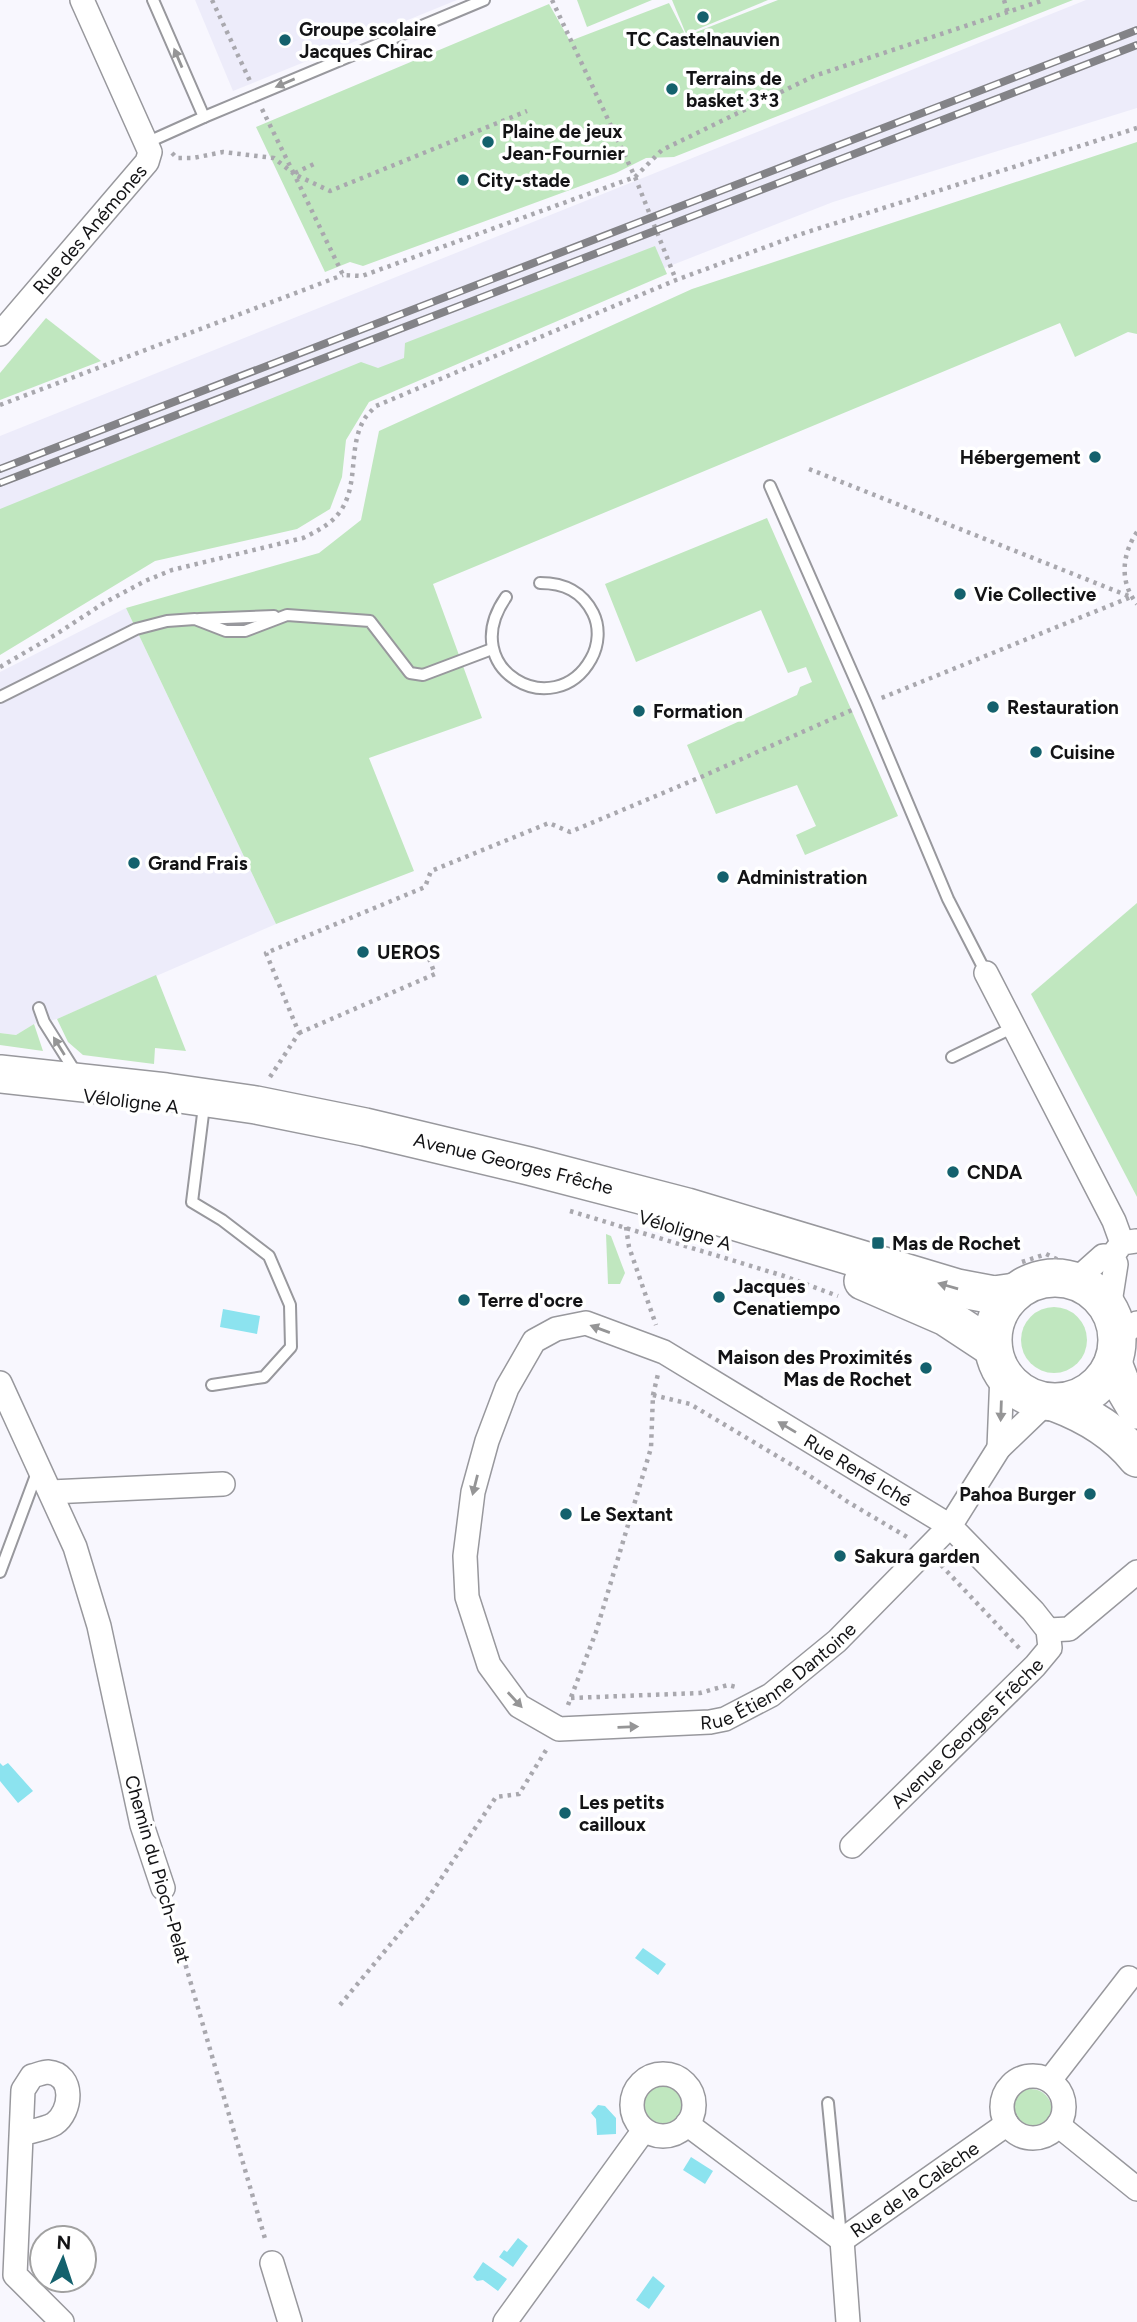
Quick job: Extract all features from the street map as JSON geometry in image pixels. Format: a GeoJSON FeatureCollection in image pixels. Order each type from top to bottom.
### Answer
{"type":"FeatureCollection","features":[{"type":"Feature","properties":{"kind":"main road","name":"Avenue Georges Frêche"},"geometry":{"type":"LineString","coordinates":[[0,1074],[244,1103],[340,1121],[687,1207],[957,1288],[994,1295],[1015,1292]]}},
{"type":"Feature","properties":{"kind":"main road","name":"Avenue Georges Frêche"},"geometry":{"type":"LineString","coordinates":[[0,1089],[203,1114],[356,1141],[526,1182],[789,1254],[841,1272],[946,1317],[997,1361]]}},
{"type":"Feature","properties":{"kind":"main road"},"geometry":{"type":"LineString","coordinates":[[1137,1410],[1120,1381],[1119,1333],[1098,1295],[1075,1281],[1044,1279],[1024,1286],[1004,1303],[993,1332],[997,1361],[1014,1388],[1030,1398],[1052,1402],[1104,1426],[1137,1458]]}},
{"type":"Feature","properties":{"kind":"main road"},"geometry":{"type":"LineString","coordinates":[[1052,1402],[1074,1399],[1091,1391],[1104,1378],[1119,1333]]}},
{"type":"Feature","properties":{"kind":"street","name":"Rue des Anémones"},"geometry":{"type":"LineString","coordinates":[[0,334],[146,162],[150,152],[152,141],[82,0]]}},
{"type":"Feature","properties":{"kind":"street"},"geometry":{"type":"LineString","coordinates":[[986,973],[1114,1221],[1124,1246],[1116,1264],[1119,1333]]}},
{"type":"Feature","properties":{"kind":"street"},"geometry":{"type":"LineString","coordinates":[[1075,1281],[1103,1256],[1124,1246]]}},
{"type":"Feature","properties":{"kind":"street","name":"Rue René Iché"},"geometry":{"type":"LineString","coordinates":[[559,1729],[519,1706],[489,1665],[467,1597],[465,1556],[473,1492],[487,1441],[507,1388],[534,1342],[556,1329],[586,1324],[664,1352],[950,1526],[1033,1611]]}},
{"type":"Feature","properties":{"kind":"street"},"geometry":{"type":"LineString","coordinates":[[997,1361],[999,1448]]}},
{"type":"Feature","properties":{"kind":"street","name":"Chemin du Pioch-Pelat"},"geometry":{"type":"LineString","coordinates":[[0,1383],[75,1547],[93,1603],[142,1825],[163,1888]]}},
{"type":"Feature","properties":{"kind":"street","name":"Rue Étienne Dantoine"},"geometry":{"type":"LineString","coordinates":[[559,1729],[697,1724],[725,1719],[771,1695],[837,1641],[950,1526],[999,1448],[1052,1402]]}},
{"type":"Feature","properties":{"kind":"street"},"geometry":{"type":"LineString","coordinates":[[51,1492],[223,1484]]}},
{"type":"Feature","properties":{"kind":"street"},"geometry":{"type":"LineString","coordinates":[[1048,1630],[1069,1629],[1137,1572]]}},
{"type":"Feature","properties":{"kind":"street","name":"Avenue Georges Frêche"},"geometry":{"type":"LineString","coordinates":[[852,1846],[1035,1666],[1050,1648],[1048,1630],[1033,1611]]}},
{"type":"Feature","properties":{"kind":"street"},"geometry":{"type":"LineString","coordinates":[[1050,2080],[1129,1978]]}},
{"type":"Feature","properties":{"kind":"street"},"geometry":{"type":"LineString","coordinates":[[669,2074],[678,2078],[692,2094],[692,2115],[687,2124],[672,2135],[662,2136],[644,2130],[637,2123],[631,2103],[634,2092],[648,2077],[669,2074]]}},
{"type":"Feature","properties":{"kind":"street"},"geometry":{"type":"LineString","coordinates":[[1029,2075],[1050,2080],[1063,2096],[1065,2106],[1058,2125],[1051,2133],[1032,2138],[1014,2132],[1002,2115],[1001,2104],[1010,2085],[1029,2075]]}},
{"type":"Feature","properties":{"kind":"street","name":"Rue de la Calèche"},"geometry":{"type":"LineString","coordinates":[[687,2124],[842,2240],[1007,2124]]}},
{"type":"Feature","properties":{"kind":"street"},"geometry":{"type":"LineString","coordinates":[[1058,2125],[1137,2189]]}},
{"type":"Feature","properties":{"kind":"street"},"geometry":{"type":"LineString","coordinates":[[505,2322],[644,2130]]}},
{"type":"Feature","properties":{"kind":"street"},"geometry":{"type":"LineString","coordinates":[[22,2134],[7,2275],[62,2322]]}},
{"type":"Feature","properties":{"kind":"street"},"geometry":{"type":"LineString","coordinates":[[842,2240],[848,2322]]}},
{"type":"Feature","properties":{"kind":"street"},"geometry":{"type":"LineString","coordinates":[[272,2263],[290,2322]]}},
{"type":"Feature","properties":{"kind":"lane"},"geometry":{"type":"LineString","coordinates":[[153,0],[204,117]]}},
{"type":"Feature","properties":{"kind":"lane"},"geometry":{"type":"LineString","coordinates":[[152,141],[484,0]]}},
{"type":"Feature","properties":{"kind":"lane"},"geometry":{"type":"LineString","coordinates":[[770,486],[948,900],[986,973]]}},
{"type":"Feature","properties":{"kind":"lane"},"geometry":{"type":"LineString","coordinates":[[506,597],[495,613],[491,631],[492,649],[499,664],[511,677],[534,687],[558,687],[574,680],[586,669],[595,654],[598,637],[596,619],[587,603],[574,590],[557,583],[540,583]]}},
{"type":"Feature","properties":{"kind":"lane"},"geometry":{"type":"LineString","coordinates":[[0,697],[136,629],[167,621],[195,619],[226,631],[245,631],[287,615],[370,621],[410,674],[423,676],[492,649]]}},
{"type":"Feature","properties":{"kind":"lane"},"geometry":{"type":"LineString","coordinates":[[39,1008],[80,1082]]}},
{"type":"Feature","properties":{"kind":"lane"},"geometry":{"type":"LineString","coordinates":[[951,1057],[1014,1027]]}},
{"type":"Feature","properties":{"kind":"lane"},"geometry":{"type":"LineString","coordinates":[[203,1114],[192,1202],[222,1220],[268,1256],[290,1305],[291,1347],[264,1377],[212,1385]]}},
{"type":"Feature","properties":{"kind":"lane"},"geometry":{"type":"LineString","coordinates":[[0,1572],[39,1468]]}},
{"type":"Feature","properties":{"kind":"lane"},"geometry":{"type":"LineString","coordinates":[[828,2103],[842,2240]]}},
{"type":"Feature","properties":{"kind":"path"},"geometry":{"type":"LineString","coordinates":[[212,0],[343,275]]}},
{"type":"Feature","properties":{"kind":"path"},"geometry":{"type":"LineString","coordinates":[[552,0],[635,177],[676,280]]}},
{"type":"Feature","properties":{"kind":"path"},"geometry":{"type":"LineString","coordinates":[[1003,0],[1008,13]]}},
{"type":"Feature","properties":{"kind":"path"},"geometry":{"type":"LineString","coordinates":[[0,405],[343,275],[362,276],[635,177],[662,150],[814,76],[1044,0]]}},
{"type":"Feature","properties":{"kind":"path"},"geometry":{"type":"LineString","coordinates":[[152,141],[177,158],[223,152],[274,158],[294,174],[330,191],[527,111]]}},
{"type":"Feature","properties":{"kind":"path"},"geometry":{"type":"LineString","coordinates":[[0,667],[145,580],[172,570],[303,538],[323,528],[341,512],[351,485],[358,436],[364,419],[376,406],[676,280],[801,234],[1137,128]]}},
{"type":"Feature","properties":{"kind":"path"},"geometry":{"type":"LineString","coordinates":[[294,174],[318,162]]}},
{"type":"Feature","properties":{"kind":"path"},"geometry":{"type":"LineString","coordinates":[[809,469],[1131,597]]}},
{"type":"Feature","properties":{"kind":"path"},"geometry":{"type":"LineString","coordinates":[[1137,532],[1129,544],[1124,562],[1125,580],[1131,597],[1137,604]]}},
{"type":"Feature","properties":{"kind":"path"},"geometry":{"type":"LineString","coordinates":[[299,1033],[266,953],[425,887],[430,871],[550,823],[570,832],[866,704],[1131,597]]}},
{"type":"Feature","properties":{"kind":"path"},"geometry":{"type":"LineString","coordinates":[[268,1087],[270,1077],[299,1033],[435,974],[424,943]]}},
{"type":"Feature","properties":{"kind":"path","name":"Véloligne A"},"geometry":{"type":"LineString","coordinates":[[565,1209],[784,1276],[843,1298]]}},
{"type":"Feature","properties":{"kind":"path"},"geometry":{"type":"LineString","coordinates":[[340,2005],[424,1904],[496,1797],[519,1794],[559,1729],[596,1632],[651,1448],[653,1395],[664,1352],[629,1247],[626,1227]]}},
{"type":"Feature","properties":{"kind":"path"},"geometry":{"type":"LineString","coordinates":[[653,1395],[690,1404],[926,1549],[1035,1666]]}},
{"type":"Feature","properties":{"kind":"path"},"geometry":{"type":"LineString","coordinates":[[571,1698],[700,1693],[727,1685],[741,1688]]}},
{"type":"Feature","properties":{"kind":"path","name":"Chemin du Pioch-Pelat"},"geometry":{"type":"LineString","coordinates":[[163,1888],[272,2263]]}},
{"type":"Feature","properties":{"kind":"shaded area","name":"Groupe scolaire Jacques Chirac"},"geometry":{"type":"Polygon","coordinates":[[[195,0],[457,0],[233,91],[195,0]]]}},
{"type":"Feature","properties":{"kind":"shaded area"},"geometry":{"type":"Polygon","coordinates":[[[1086,0],[1137,0],[1137,108],[833,202],[356,389],[0,515],[0,436],[1086,0]]]}},
{"type":"Feature","properties":{"kind":"shaded area"},"geometry":{"type":"Polygon","coordinates":[[[126,608],[276,924],[57,1019],[34,1024],[16,1035],[0,1033],[0,672],[126,608]]]}},
{"type":"Feature","properties":{"kind":"green space","name":"TC Castelnauvien"},"geometry":{"type":"Polygon","coordinates":[[[577,0],[652,0],[587,27],[577,0]]]}},
{"type":"Feature","properties":{"kind":"green space","name":"TC Castelnauvien"},"geometry":{"type":"Polygon","coordinates":[[[672,0],[768,0],[686,34],[672,0]]]}},
{"type":"Feature","properties":{"kind":"green space","name":"Plaine de jeux Jean-Fournier"},"geometry":{"type":"Polygon","coordinates":[[[778,0],[1073,0],[674,157],[646,158],[616,173],[363,266],[350,262],[325,272],[256,127],[549,4],[570,41],[669,3],[686,36],[778,0]]]}},
{"type":"Feature","properties":{"kind":"green space"},"geometry":{"type":"Polygon","coordinates":[[[1137,142],[1137,334],[1128,332],[1075,357],[1060,323],[433,584],[482,718],[369,758],[414,871],[276,924],[126,608],[319,553],[361,520],[379,431],[692,289],[1137,142]]]}},
{"type":"Feature","properties":{"kind":"green space"},"geometry":{"type":"Polygon","coordinates":[[[655,246],[667,274],[369,402],[346,440],[342,477],[330,509],[297,529],[155,561],[0,655],[0,509],[361,362],[378,368],[404,358],[405,343],[655,246]]]}},
{"type":"Feature","properties":{"kind":"green space"},"geometry":{"type":"Polygon","coordinates":[[[46,318],[101,361],[0,400],[0,373],[46,318]]]}},
{"type":"Feature","properties":{"kind":"green space"},"geometry":{"type":"Polygon","coordinates":[[[767,518],[898,816],[805,855],[796,835],[816,826],[797,785],[716,814],[687,745],[797,695],[800,687],[812,682],[806,667],[788,673],[761,610],[636,662],[605,584],[767,518]]]}},
{"type":"Feature","properties":{"kind":"green space"},"geometry":{"type":"Polygon","coordinates":[[[1137,903],[1137,1197],[1031,994],[1137,903]]]}},
{"type":"Feature","properties":{"kind":"green space"},"geometry":{"type":"Polygon","coordinates":[[[156,975],[186,1051],[155,1048],[154,1064],[83,1055],[68,1042],[57,1019],[156,975]]]}},
{"type":"Feature","properties":{"kind":"green space"},"geometry":{"type":"Polygon","coordinates":[[[34,1024],[43,1051],[0,1045],[0,1033],[16,1035],[34,1024]]]}},
{"type":"Feature","properties":{"kind":"green space"},"geometry":{"type":"Polygon","coordinates":[[[606,1234],[611,1236],[625,1273],[620,1284],[608,1284],[606,1234]]]}},
{"type":"Feature","properties":{"kind":"green space"},"geometry":{"type":"Polygon","coordinates":[[[1048,1307],[1060,1307],[1072,1312],[1082,1322],[1087,1340],[1085,1353],[1072,1368],[1060,1373],[1048,1373],[1036,1368],[1026,1358],[1021,1346],[1021,1334],[1026,1322],[1036,1312],[1048,1307]]]}},
{"type":"Feature","properties":{"kind":"green space"},"geometry":{"type":"Polygon","coordinates":[[[661,2085],[676,2091],[682,2106],[676,2121],[661,2127],[646,2121],[640,2106],[646,2091],[661,2085]]]}},
{"type":"Feature","properties":{"kind":"green space"},"geometry":{"type":"Polygon","coordinates":[[[1031,2089],[1046,2095],[1052,2110],[1046,2125],[1031,2131],[1016,2125],[1010,2110],[1016,2095],[1031,2089]]]}},
{"type":"Feature","properties":{"kind":"water"},"geometry":{"type":"Polygon","coordinates":[[[223,1309],[260,1316],[257,1334],[220,1327],[223,1309]]]}},
{"type":"Feature","properties":{"kind":"water"},"geometry":{"type":"Polygon","coordinates":[[[0,1763],[3,1766],[8,1763],[33,1791],[18,1803],[0,1781],[0,1763]]]}},
{"type":"Feature","properties":{"kind":"water"},"geometry":{"type":"Polygon","coordinates":[[[643,1948],[666,1964],[658,1975],[635,1958],[643,1948]]]}},
{"type":"Feature","properties":{"kind":"water"},"geometry":{"type":"Polygon","coordinates":[[[598,2105],[605,2106],[616,2118],[616,2134],[597,2135],[596,2119],[591,2113],[598,2105]]]}},
{"type":"Feature","properties":{"kind":"water"},"geometry":{"type":"Polygon","coordinates":[[[691,2157],[713,2171],[705,2184],[683,2170],[691,2157]]]}},
{"type":"Feature","properties":{"kind":"water"},"geometry":{"type":"Polygon","coordinates":[[[518,2238],[528,2246],[513,2267],[499,2257],[504,2250],[507,2252],[518,2238]]]}},
{"type":"Feature","properties":{"kind":"water"},"geometry":{"type":"Polygon","coordinates":[[[483,2262],[507,2279],[498,2291],[483,2280],[477,2281],[473,2277],[483,2262]]]}},
{"type":"Feature","properties":{"kind":"water"},"geometry":{"type":"Polygon","coordinates":[[[653,2276],[665,2286],[649,2309],[636,2300],[653,2276]]]}},
{"type":"Feature","properties":{"kind":"railway"},"geometry":{"type":"LineString","coordinates":[[0,469],[1137,30]]}},
{"type":"Feature","properties":{"kind":"railway"},"geometry":{"type":"LineString","coordinates":[[0,483],[1137,45]]}},
{"type":"Feature","properties":{"kind":"place","name":"TC Castelnauvien"},"geometry":{"type":"Point","coordinates":[703,17]}},
{"type":"Feature","properties":{"kind":"place","name":"Groupe scolaire Jacques Chirac"},"geometry":{"type":"Point","coordinates":[285,40]}},
{"type":"Feature","properties":{"kind":"place","name":"Terrains de basket 3*3"},"geometry":{"type":"Point","coordinates":[672,89]}},
{"type":"Feature","properties":{"kind":"place","name":"Plaine de jeux Jean-Fournier"},"geometry":{"type":"Point","coordinates":[488,142]}},
{"type":"Feature","properties":{"kind":"place","name":"City-stade"},"geometry":{"type":"Point","coordinates":[463,180]}},
{"type":"Feature","properties":{"kind":"place","name":"Hébergement"},"geometry":{"type":"Point","coordinates":[1095,457]}},
{"type":"Feature","properties":{"kind":"place","name":"Vie Collective"},"geometry":{"type":"Point","coordinates":[960,594]}},
{"type":"Feature","properties":{"kind":"place","name":"Restauration"},"geometry":{"type":"Point","coordinates":[993,707]}},
{"type":"Feature","properties":{"kind":"place","name":"Formation"},"geometry":{"type":"Point","coordinates":[639,711]}},
{"type":"Feature","properties":{"kind":"place","name":"Cuisine"},"geometry":{"type":"Point","coordinates":[1036,752]}},
{"type":"Feature","properties":{"kind":"place","name":"Grand Frais"},"geometry":{"type":"Point","coordinates":[134,863]}},
{"type":"Feature","properties":{"kind":"place","name":"Administration"},"geometry":{"type":"Point","coordinates":[723,877]}},
{"type":"Feature","properties":{"kind":"place","name":"UEROS"},"geometry":{"type":"Point","coordinates":[363,952]}},
{"type":"Feature","properties":{"kind":"place","name":"CNDA"},"geometry":{"type":"Point","coordinates":[953,1172]}},
{"type":"Feature","properties":{"kind":"place","name":"Mas de Rochet"},"geometry":{"type":"Point","coordinates":[878,1243]}},
{"type":"Feature","properties":{"kind":"place","name":"Jacques Cenatiempo"},"geometry":{"type":"Point","coordinates":[719,1297]}},
{"type":"Feature","properties":{"kind":"place","name":"Terre d'ocre"},"geometry":{"type":"Point","coordinates":[464,1300]}},
{"type":"Feature","properties":{"kind":"place","name":"Maison des Proximités Mas de Rochet"},"geometry":{"type":"Point","coordinates":[926,1368]}},
{"type":"Feature","properties":{"kind":"place","name":"Pahoa Burger"},"geometry":{"type":"Point","coordinates":[1090,1494]}},
{"type":"Feature","properties":{"kind":"place","name":"Le Sextant"},"geometry":{"type":"Point","coordinates":[566,1514]}},
{"type":"Feature","properties":{"kind":"place","name":"Sakura garden"},"geometry":{"type":"Point","coordinates":[840,1556]}},
{"type":"Feature","properties":{"kind":"place","name":"Les petits cailloux"},"geometry":{"type":"Point","coordinates":[565,1813]}}]}
